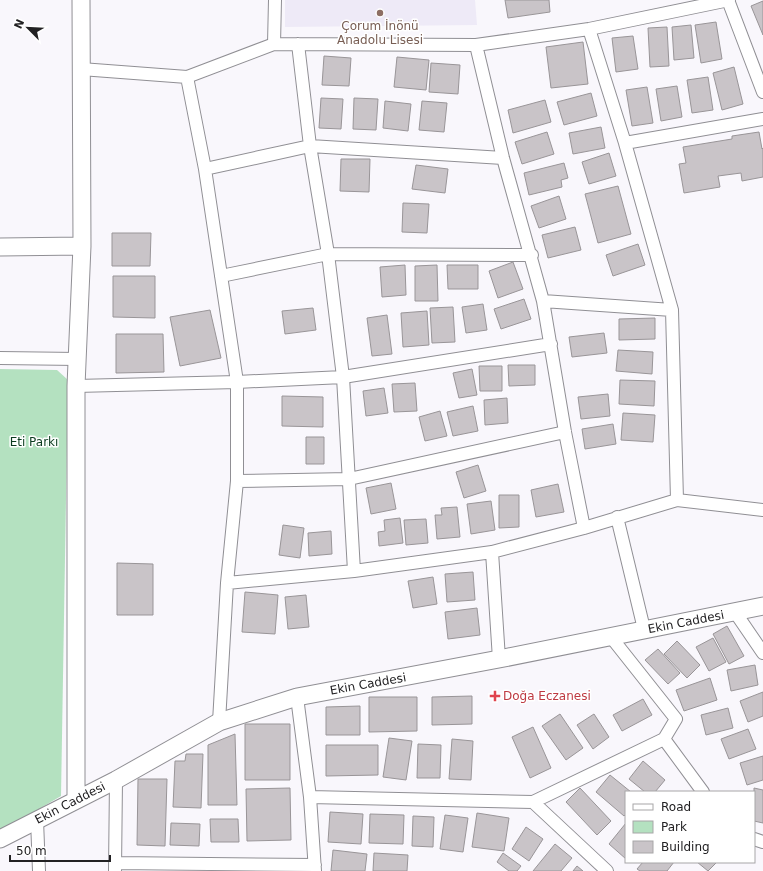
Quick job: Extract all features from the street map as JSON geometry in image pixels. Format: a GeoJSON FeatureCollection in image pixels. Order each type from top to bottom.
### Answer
{"type":"FeatureCollection","features":[{"type":"Feature","properties":{"kind":"street"},"geometry":{"type":"LineString","coordinates":[[76,799],[76,386],[82,246],[81,0]]}},
{"type":"Feature","properties":{"kind":"street"},"geometry":{"type":"LineString","coordinates":[[274,44],[275,0]]}},
{"type":"Feature","properties":{"kind":"street"},"geometry":{"type":"LineString","coordinates":[[81,69],[187,77],[274,44],[476,45],[589,29],[729,0],[763,92]]}},
{"type":"Feature","properties":{"kind":"street"},"geometry":{"type":"LineString","coordinates":[[589,29],[625,143],[672,310],[677,500]]}},
{"type":"Feature","properties":{"kind":"street"},"geometry":{"type":"LineString","coordinates":[[298,44],[310,146],[328,254],[343,377],[354,571]]}},
{"type":"Feature","properties":{"kind":"street"},"geometry":{"type":"LineString","coordinates":[[476,45],[503,158],[532,255],[543,301],[565,432],[584,528]]}},
{"type":"Feature","properties":{"kind":"street"},"geometry":{"type":"LineString","coordinates":[[187,77],[205,169],[237,382],[237,481],[227,583],[219,722]]}},
{"type":"Feature","properties":{"kind":"street"},"geometry":{"type":"LineString","coordinates":[[625,143],[763,119]]}},
{"type":"Feature","properties":{"kind":"street"},"geometry":{"type":"LineString","coordinates":[[205,169],[310,146],[503,158]]}},
{"type":"Feature","properties":{"kind":"street"},"geometry":{"type":"LineString","coordinates":[[0,247],[82,246]]}},
{"type":"Feature","properties":{"kind":"street"},"geometry":{"type":"LineString","coordinates":[[221,276],[328,254],[532,255]]}},
{"type":"Feature","properties":{"kind":"street"},"geometry":{"type":"LineString","coordinates":[[543,301],[672,310]]}},
{"type":"Feature","properties":{"kind":"street"},"geometry":{"type":"LineString","coordinates":[[76,386],[237,382],[343,377],[551,344]]}},
{"type":"Feature","properties":{"kind":"street"},"geometry":{"type":"LineString","coordinates":[[0,358],[78,359]]}},
{"type":"Feature","properties":{"kind":"street"},"geometry":{"type":"LineString","coordinates":[[237,481],[349,479],[565,432]]}},
{"type":"Feature","properties":{"kind":"street"},"geometry":{"type":"LineString","coordinates":[[227,583],[354,571],[492,552],[584,528],[677,500],[763,510]]}},
{"type":"Feature","properties":{"kind":"street"},"geometry":{"type":"LineString","coordinates":[[617,517],[644,629]]}},
{"type":"Feature","properties":{"kind":"street"},"geometry":{"type":"LineString","coordinates":[[492,552],[499,659]]}},
{"type":"Feature","properties":{"kind":"street","name":"Ekin Caddesi"},"geometry":{"type":"LineString","coordinates":[[0,839],[116,780],[219,722],[297,697],[499,659],[763,606]]}},
{"type":"Feature","properties":{"kind":"street"},"geometry":{"type":"LineString","coordinates":[[735,612],[763,653]]}},
{"type":"Feature","properties":{"kind":"street"},"geometry":{"type":"LineString","coordinates":[[310,797],[534,802],[664,739],[676,719],[611,637]]}},
{"type":"Feature","properties":{"kind":"street"},"geometry":{"type":"LineString","coordinates":[[116,780],[115,867],[315,868],[310,797],[297,697]]}},
{"type":"Feature","properties":{"kind":"street"},"geometry":{"type":"LineString","coordinates":[[664,739],[702,791]]}},
{"type":"Feature","properties":{"kind":"street"},"geometry":{"type":"LineString","coordinates":[[534,802],[607,871]]}},
{"type":"Feature","properties":{"kind":"street"},"geometry":{"type":"LineString","coordinates":[[37,820],[39,871]]}},
{"type":"Feature","properties":{"kind":"shaded area","name":"Çorum İnönü Anadolu Lisesi"},"geometry":{"type":"Polygon","coordinates":[[[285,0],[475,0],[477,25],[285,27],[285,0]]]}},
{"type":"Feature","properties":{"kind":"green space","name":"Eti Parkı"},"geometry":{"type":"Polygon","coordinates":[[[0,369],[57,370],[68,380],[61,796],[0,832],[0,369]]]}},
{"type":"Feature","properties":{"kind":"building"},"geometry":{"type":"Polygon","coordinates":[[[505,0],[549,0],[550,12],[508,18],[505,0]]]}},
{"type":"Feature","properties":{"kind":"building"},"geometry":{"type":"Polygon","coordinates":[[[763,1],[763,35],[751,6],[763,1]]]}},
{"type":"Feature","properties":{"kind":"building"},"geometry":{"type":"Polygon","coordinates":[[[716,22],[722,59],[701,63],[695,25],[716,22]]]}},
{"type":"Feature","properties":{"kind":"building"},"geometry":{"type":"Polygon","coordinates":[[[691,25],[694,58],[674,60],[672,27],[691,25]]]}},
{"type":"Feature","properties":{"kind":"building"},"geometry":{"type":"Polygon","coordinates":[[[667,27],[669,66],[650,67],[648,28],[667,27]]]}},
{"type":"Feature","properties":{"kind":"building"},"geometry":{"type":"Polygon","coordinates":[[[633,36],[638,69],[616,72],[612,38],[633,36]]]}},
{"type":"Feature","properties":{"kind":"building"},"geometry":{"type":"Polygon","coordinates":[[[583,42],[588,84],[551,88],[546,47],[583,42]]]}},
{"type":"Feature","properties":{"kind":"building"},"geometry":{"type":"Polygon","coordinates":[[[324,56],[351,58],[349,86],[322,85],[324,56]]]}},
{"type":"Feature","properties":{"kind":"building"},"geometry":{"type":"Polygon","coordinates":[[[397,57],[429,60],[426,90],[394,87],[397,57]]]}},
{"type":"Feature","properties":{"kind":"building"},"geometry":{"type":"Polygon","coordinates":[[[431,63],[460,65],[458,94],[429,92],[431,63]]]}},
{"type":"Feature","properties":{"kind":"building"},"geometry":{"type":"Polygon","coordinates":[[[734,67],[743,104],[722,110],[713,73],[734,67]]]}},
{"type":"Feature","properties":{"kind":"building"},"geometry":{"type":"Polygon","coordinates":[[[708,77],[713,110],[692,113],[687,80],[708,77]]]}},
{"type":"Feature","properties":{"kind":"building"},"geometry":{"type":"Polygon","coordinates":[[[677,86],[682,117],[661,121],[656,89],[677,86]]]}},
{"type":"Feature","properties":{"kind":"building"},"geometry":{"type":"Polygon","coordinates":[[[647,87],[653,123],[632,126],[626,90],[647,87]]]}},
{"type":"Feature","properties":{"kind":"building"},"geometry":{"type":"Polygon","coordinates":[[[591,93],[597,116],[564,125],[557,102],[591,93]]]}},
{"type":"Feature","properties":{"kind":"building"},"geometry":{"type":"Polygon","coordinates":[[[321,98],[343,99],[341,129],[319,128],[321,98]]]}},
{"type":"Feature","properties":{"kind":"building"},"geometry":{"type":"Polygon","coordinates":[[[354,98],[378,99],[376,130],[353,129],[354,98]]]}},
{"type":"Feature","properties":{"kind":"building"},"geometry":{"type":"Polygon","coordinates":[[[545,100],[551,122],[513,133],[508,110],[545,100]]]}},
{"type":"Feature","properties":{"kind":"building"},"geometry":{"type":"Polygon","coordinates":[[[385,101],[411,104],[408,131],[383,128],[385,101]]]}},
{"type":"Feature","properties":{"kind":"building"},"geometry":{"type":"Polygon","coordinates":[[[422,101],[447,103],[444,132],[419,130],[422,101]]]}},
{"type":"Feature","properties":{"kind":"building"},"geometry":{"type":"Polygon","coordinates":[[[601,127],[605,148],[573,154],[569,133],[601,127]]]}},
{"type":"Feature","properties":{"kind":"building"},"geometry":{"type":"Polygon","coordinates":[[[547,132],[554,154],[522,164],[515,142],[547,132]]]}},
{"type":"Feature","properties":{"kind":"building"},"geometry":{"type":"Polygon","coordinates":[[[759,132],[762,149],[763,148],[763,177],[742,181],[741,173],[718,176],[720,187],[684,193],[679,164],[686,163],[683,147],[732,139],[732,136],[759,132]]]}},
{"type":"Feature","properties":{"kind":"building"},"geometry":{"type":"Polygon","coordinates":[[[609,153],[616,176],[589,184],[582,162],[609,153]]]}},
{"type":"Feature","properties":{"kind":"building"},"geometry":{"type":"Polygon","coordinates":[[[341,159],[370,159],[369,192],[340,191],[341,159]]]}},
{"type":"Feature","properties":{"kind":"building"},"geometry":{"type":"Polygon","coordinates":[[[564,163],[568,178],[561,180],[562,187],[529,195],[524,173],[564,163]]]}},
{"type":"Feature","properties":{"kind":"building"},"geometry":{"type":"Polygon","coordinates":[[[416,165],[448,169],[445,193],[412,189],[416,165]]]}},
{"type":"Feature","properties":{"kind":"building"},"geometry":{"type":"Polygon","coordinates":[[[618,186],[631,234],[598,243],[585,194],[618,186]]]}},
{"type":"Feature","properties":{"kind":"building"},"geometry":{"type":"Polygon","coordinates":[[[559,196],[566,219],[539,228],[531,206],[559,196]]]}},
{"type":"Feature","properties":{"kind":"building"},"geometry":{"type":"Polygon","coordinates":[[[403,203],[429,204],[427,233],[402,232],[403,203]]]}},
{"type":"Feature","properties":{"kind":"building"},"geometry":{"type":"Polygon","coordinates":[[[575,227],[581,250],[548,258],[542,235],[575,227]]]}},
{"type":"Feature","properties":{"kind":"building"},"geometry":{"type":"Polygon","coordinates":[[[112,233],[151,233],[150,266],[112,266],[112,233]]]}},
{"type":"Feature","properties":{"kind":"building"},"geometry":{"type":"Polygon","coordinates":[[[638,244],[645,265],[613,276],[606,255],[638,244]]]}},
{"type":"Feature","properties":{"kind":"building"},"geometry":{"type":"Polygon","coordinates":[[[513,262],[523,289],[498,298],[489,271],[513,262]]]}},
{"type":"Feature","properties":{"kind":"building"},"geometry":{"type":"Polygon","coordinates":[[[405,265],[406,295],[382,297],[380,267],[405,265]]]}},
{"type":"Feature","properties":{"kind":"building"},"geometry":{"type":"Polygon","coordinates":[[[437,265],[438,301],[415,301],[415,266],[437,265]]]}},
{"type":"Feature","properties":{"kind":"building"},"geometry":{"type":"Polygon","coordinates":[[[447,265],[478,265],[478,289],[448,289],[447,265]]]}},
{"type":"Feature","properties":{"kind":"building"},"geometry":{"type":"Polygon","coordinates":[[[113,276],[155,276],[155,318],[113,317],[113,276]]]}},
{"type":"Feature","properties":{"kind":"building"},"geometry":{"type":"Polygon","coordinates":[[[524,299],[531,319],[501,329],[494,309],[524,299]]]}},
{"type":"Feature","properties":{"kind":"building"},"geometry":{"type":"Polygon","coordinates":[[[483,304],[487,330],[466,333],[462,307],[483,304]]]}},
{"type":"Feature","properties":{"kind":"building"},"geometry":{"type":"Polygon","coordinates":[[[453,307],[455,342],[432,343],[430,308],[453,307]]]}},
{"type":"Feature","properties":{"kind":"building"},"geometry":{"type":"Polygon","coordinates":[[[313,308],[316,330],[285,334],[282,311],[313,308]]]}},
{"type":"Feature","properties":{"kind":"building"},"geometry":{"type":"Polygon","coordinates":[[[210,310],[221,358],[180,366],[170,317],[210,310]]]}},
{"type":"Feature","properties":{"kind":"building"},"geometry":{"type":"Polygon","coordinates":[[[427,311],[429,345],[403,347],[401,313],[427,311]]]}},
{"type":"Feature","properties":{"kind":"building"},"geometry":{"type":"Polygon","coordinates":[[[387,315],[392,354],[372,356],[367,318],[387,315]]]}},
{"type":"Feature","properties":{"kind":"building"},"geometry":{"type":"Polygon","coordinates":[[[655,318],[655,339],[619,340],[619,319],[655,318]]]}},
{"type":"Feature","properties":{"kind":"building"},"geometry":{"type":"Polygon","coordinates":[[[604,333],[607,353],[572,357],[569,337],[604,333]]]}},
{"type":"Feature","properties":{"kind":"building"},"geometry":{"type":"Polygon","coordinates":[[[116,334],[163,334],[164,372],[116,373],[116,334]]]}},
{"type":"Feature","properties":{"kind":"building"},"geometry":{"type":"Polygon","coordinates":[[[618,350],[653,352],[652,374],[616,371],[618,350]]]}},
{"type":"Feature","properties":{"kind":"building"},"geometry":{"type":"Polygon","coordinates":[[[508,365],[535,365],[535,385],[509,386],[508,365]]]}},
{"type":"Feature","properties":{"kind":"building"},"geometry":{"type":"Polygon","coordinates":[[[479,366],[502,366],[502,391],[480,391],[479,366]]]}},
{"type":"Feature","properties":{"kind":"building"},"geometry":{"type":"Polygon","coordinates":[[[472,369],[477,395],[459,398],[453,373],[472,369]]]}},
{"type":"Feature","properties":{"kind":"building"},"geometry":{"type":"Polygon","coordinates":[[[620,380],[655,381],[654,406],[619,404],[620,380]]]}},
{"type":"Feature","properties":{"kind":"building"},"geometry":{"type":"Polygon","coordinates":[[[415,383],[417,411],[394,412],[392,384],[415,383]]]}},
{"type":"Feature","properties":{"kind":"building"},"geometry":{"type":"Polygon","coordinates":[[[384,388],[388,413],[366,416],[363,391],[384,388]]]}},
{"type":"Feature","properties":{"kind":"building"},"geometry":{"type":"Polygon","coordinates":[[[608,394],[610,416],[581,419],[578,397],[608,394]]]}},
{"type":"Feature","properties":{"kind":"building"},"geometry":{"type":"Polygon","coordinates":[[[282,396],[323,397],[323,427],[282,426],[282,396]]]}},
{"type":"Feature","properties":{"kind":"building"},"geometry":{"type":"Polygon","coordinates":[[[507,398],[508,423],[485,425],[484,400],[507,398]]]}},
{"type":"Feature","properties":{"kind":"building"},"geometry":{"type":"Polygon","coordinates":[[[473,406],[478,431],[453,436],[447,412],[473,406]]]}},
{"type":"Feature","properties":{"kind":"building"},"geometry":{"type":"Polygon","coordinates":[[[440,411],[447,436],[425,441],[419,417],[440,411]]]}},
{"type":"Feature","properties":{"kind":"building"},"geometry":{"type":"Polygon","coordinates":[[[623,413],[655,415],[653,442],[621,440],[623,413]]]}},
{"type":"Feature","properties":{"kind":"building"},"geometry":{"type":"Polygon","coordinates":[[[613,424],[616,444],[585,449],[582,429],[613,424]]]}},
{"type":"Feature","properties":{"kind":"building"},"geometry":{"type":"Polygon","coordinates":[[[306,437],[324,437],[324,464],[306,464],[306,437]]]}},
{"type":"Feature","properties":{"kind":"building"},"geometry":{"type":"Polygon","coordinates":[[[478,465],[486,491],[464,498],[456,472],[478,465]]]}},
{"type":"Feature","properties":{"kind":"building"},"geometry":{"type":"Polygon","coordinates":[[[391,483],[396,509],[371,514],[366,488],[391,483]]]}},
{"type":"Feature","properties":{"kind":"building"},"geometry":{"type":"Polygon","coordinates":[[[558,484],[564,512],[536,517],[531,490],[558,484]]]}},
{"type":"Feature","properties":{"kind":"building"},"geometry":{"type":"Polygon","coordinates":[[[499,495],[519,495],[519,527],[499,528],[499,495]]]}},
{"type":"Feature","properties":{"kind":"building"},"geometry":{"type":"Polygon","coordinates":[[[491,501],[495,530],[471,534],[467,504],[491,501]]]}},
{"type":"Feature","properties":{"kind":"building"},"geometry":{"type":"Polygon","coordinates":[[[457,507],[460,537],[437,539],[435,515],[442,515],[441,508],[457,507]]]}},
{"type":"Feature","properties":{"kind":"building"},"geometry":{"type":"Polygon","coordinates":[[[400,518],[403,543],[379,546],[378,532],[385,531],[384,520],[400,518]]]}},
{"type":"Feature","properties":{"kind":"building"},"geometry":{"type":"Polygon","coordinates":[[[426,519],[428,543],[406,545],[404,520],[426,519]]]}},
{"type":"Feature","properties":{"kind":"building"},"geometry":{"type":"Polygon","coordinates":[[[283,525],[304,528],[300,558],[279,555],[283,525]]]}},
{"type":"Feature","properties":{"kind":"building"},"geometry":{"type":"Polygon","coordinates":[[[331,531],[332,554],[309,556],[308,533],[331,531]]]}},
{"type":"Feature","properties":{"kind":"building"},"geometry":{"type":"Polygon","coordinates":[[[117,563],[153,564],[153,615],[117,615],[117,563]]]}},
{"type":"Feature","properties":{"kind":"building"},"geometry":{"type":"Polygon","coordinates":[[[473,572],[475,600],[447,602],[445,574],[473,572]]]}},
{"type":"Feature","properties":{"kind":"building"},"geometry":{"type":"Polygon","coordinates":[[[433,577],[437,604],[413,608],[408,581],[433,577]]]}},
{"type":"Feature","properties":{"kind":"building"},"geometry":{"type":"Polygon","coordinates":[[[245,592],[278,595],[275,634],[242,632],[245,592]]]}},
{"type":"Feature","properties":{"kind":"building"},"geometry":{"type":"Polygon","coordinates":[[[306,595],[309,627],[288,629],[285,597],[306,595]]]}},
{"type":"Feature","properties":{"kind":"building"},"geometry":{"type":"Polygon","coordinates":[[[477,608],[480,635],[448,639],[445,612],[477,608]]]}},
{"type":"Feature","properties":{"kind":"building"},"geometry":{"type":"Polygon","coordinates":[[[727,626],[744,656],[729,664],[713,634],[727,626]]]}},
{"type":"Feature","properties":{"kind":"building"},"geometry":{"type":"Polygon","coordinates":[[[713,638],[726,662],[709,671],[696,647],[713,638]]]}},
{"type":"Feature","properties":{"kind":"building"},"geometry":{"type":"Polygon","coordinates":[[[677,641],[700,665],[687,678],[664,654],[677,641]]]}},
{"type":"Feature","properties":{"kind":"building"},"geometry":{"type":"Polygon","coordinates":[[[658,649],[680,673],[668,684],[645,660],[658,649]]]}},
{"type":"Feature","properties":{"kind":"building"},"geometry":{"type":"Polygon","coordinates":[[[755,665],[758,685],[731,691],[727,670],[755,665]]]}},
{"type":"Feature","properties":{"kind":"building"},"geometry":{"type":"Polygon","coordinates":[[[710,678],[717,700],[684,711],[676,690],[710,678]]]}},
{"type":"Feature","properties":{"kind":"building"},"geometry":{"type":"Polygon","coordinates":[[[763,692],[763,716],[748,722],[740,701],[763,692]]]}},
{"type":"Feature","properties":{"kind":"building"},"geometry":{"type":"Polygon","coordinates":[[[472,696],[472,724],[432,725],[432,697],[472,696]]]}},
{"type":"Feature","properties":{"kind":"building"},"geometry":{"type":"Polygon","coordinates":[[[369,697],[417,697],[417,731],[369,732],[369,697]]]}},
{"type":"Feature","properties":{"kind":"building"},"geometry":{"type":"Polygon","coordinates":[[[643,699],[652,715],[622,731],[613,715],[643,699]]]}},
{"type":"Feature","properties":{"kind":"building"},"geometry":{"type":"Polygon","coordinates":[[[360,706],[360,735],[326,735],[326,707],[360,706]]]}},
{"type":"Feature","properties":{"kind":"building"},"geometry":{"type":"Polygon","coordinates":[[[728,708],[733,728],[706,735],[701,715],[728,708]]]}},
{"type":"Feature","properties":{"kind":"building"},"geometry":{"type":"Polygon","coordinates":[[[560,714],[583,748],[566,760],[542,726],[560,714]]]}},
{"type":"Feature","properties":{"kind":"building"},"geometry":{"type":"Polygon","coordinates":[[[594,714],[609,737],[593,749],[577,725],[594,714]]]}},
{"type":"Feature","properties":{"kind":"building"},"geometry":{"type":"Polygon","coordinates":[[[245,724],[290,724],[290,780],[245,780],[245,724]]]}},
{"type":"Feature","properties":{"kind":"building"},"geometry":{"type":"Polygon","coordinates":[[[533,727],[551,768],[530,778],[512,737],[533,727]]]}},
{"type":"Feature","properties":{"kind":"building"},"geometry":{"type":"Polygon","coordinates":[[[748,729],[756,749],[729,759],[721,739],[748,729]]]}},
{"type":"Feature","properties":{"kind":"building"},"geometry":{"type":"Polygon","coordinates":[[[235,734],[237,805],[208,805],[208,745],[235,734]]]}},
{"type":"Feature","properties":{"kind":"building"},"geometry":{"type":"Polygon","coordinates":[[[389,738],[412,741],[406,780],[383,777],[389,738]]]}},
{"type":"Feature","properties":{"kind":"building"},"geometry":{"type":"Polygon","coordinates":[[[452,739],[473,741],[471,780],[449,779],[452,739]]]}},
{"type":"Feature","properties":{"kind":"building"},"geometry":{"type":"Polygon","coordinates":[[[418,744],[441,745],[440,778],[417,778],[418,744]]]}},
{"type":"Feature","properties":{"kind":"building"},"geometry":{"type":"Polygon","coordinates":[[[326,745],[378,745],[378,775],[326,776],[326,745]]]}},
{"type":"Feature","properties":{"kind":"building"},"geometry":{"type":"Polygon","coordinates":[[[186,754],[203,754],[201,808],[173,807],[175,761],[185,761],[186,754]]]}},
{"type":"Feature","properties":{"kind":"building"},"geometry":{"type":"Polygon","coordinates":[[[763,756],[763,780],[747,785],[740,763],[763,756]]]}},
{"type":"Feature","properties":{"kind":"building"},"geometry":{"type":"Polygon","coordinates":[[[643,761],[665,780],[656,791],[644,791],[629,779],[643,761]]]}},
{"type":"Feature","properties":{"kind":"building"},"geometry":{"type":"Polygon","coordinates":[[[610,775],[630,791],[625,791],[625,815],[624,816],[596,792],[610,775]]]}},
{"type":"Feature","properties":{"kind":"building"},"geometry":{"type":"Polygon","coordinates":[[[138,779],[167,779],[165,846],[137,845],[138,779]]]}},
{"type":"Feature","properties":{"kind":"building"},"geometry":{"type":"Polygon","coordinates":[[[290,788],[291,840],[247,841],[246,789],[290,788]]]}},
{"type":"Feature","properties":{"kind":"building"},"geometry":{"type":"Polygon","coordinates":[[[580,788],[611,821],[597,835],[566,802],[580,788]]]}},
{"type":"Feature","properties":{"kind":"building"},"geometry":{"type":"Polygon","coordinates":[[[754,788],[763,790],[763,823],[755,821],[754,788]]]}},
{"type":"Feature","properties":{"kind":"building"},"geometry":{"type":"Polygon","coordinates":[[[330,812],[363,814],[361,844],[328,842],[330,812]]]}},
{"type":"Feature","properties":{"kind":"building"},"geometry":{"type":"Polygon","coordinates":[[[477,813],[509,818],[504,851],[472,847],[477,813]]]}},
{"type":"Feature","properties":{"kind":"building"},"geometry":{"type":"Polygon","coordinates":[[[370,814],[404,815],[403,844],[369,843],[370,814]]]}},
{"type":"Feature","properties":{"kind":"building"},"geometry":{"type":"Polygon","coordinates":[[[445,815],[468,818],[463,852],[440,849],[445,815]]]}},
{"type":"Feature","properties":{"kind":"building"},"geometry":{"type":"Polygon","coordinates":[[[413,816],[434,817],[433,847],[412,846],[413,816]]]}},
{"type":"Feature","properties":{"kind":"building"},"geometry":{"type":"Polygon","coordinates":[[[210,819],[238,819],[239,842],[211,842],[210,819]]]}},
{"type":"Feature","properties":{"kind":"building"},"geometry":{"type":"Polygon","coordinates":[[[171,823],[200,824],[199,846],[170,845],[171,823]]]}},
{"type":"Feature","properties":{"kind":"building"},"geometry":{"type":"Polygon","coordinates":[[[625,824],[625,858],[609,844],[625,824]]]}},
{"type":"Feature","properties":{"kind":"building"},"geometry":{"type":"Polygon","coordinates":[[[526,827],[543,839],[529,861],[512,849],[526,827]]]}},
{"type":"Feature","properties":{"kind":"building"},"geometry":{"type":"Polygon","coordinates":[[[555,844],[572,858],[561,871],[533,871],[555,844]]]}},
{"type":"Feature","properties":{"kind":"building"},"geometry":{"type":"Polygon","coordinates":[[[333,850],[367,854],[365,871],[331,871],[333,850]]]}},
{"type":"Feature","properties":{"kind":"building"},"geometry":{"type":"Polygon","coordinates":[[[374,853],[408,855],[407,871],[373,871],[374,853]]]}},
{"type":"Feature","properties":{"kind":"building"},"geometry":{"type":"Polygon","coordinates":[[[503,853],[521,866],[517,871],[509,871],[497,862],[503,853]]]}},
{"type":"Feature","properties":{"kind":"building"},"geometry":{"type":"Polygon","coordinates":[[[642,863],[673,863],[667,871],[640,871],[637,869],[642,863]]]}},
{"type":"Feature","properties":{"kind":"building"},"geometry":{"type":"Polygon","coordinates":[[[698,863],[716,863],[708,871],[698,863]]]}},
{"type":"Feature","properties":{"kind":"building"},"geometry":{"type":"Polygon","coordinates":[[[577,866],[583,871],[573,871],[577,866]]]}},
{"type":"Feature","properties":{"kind":"place","name":"Çorum İnönü Anadolu Lisesi"},"geometry":{"type":"Point","coordinates":[380,13]}},
{"type":"Feature","properties":{"kind":"place","name":"Doğa Eczanesi"},"geometry":{"type":"Point","coordinates":[495,696]}}]}
